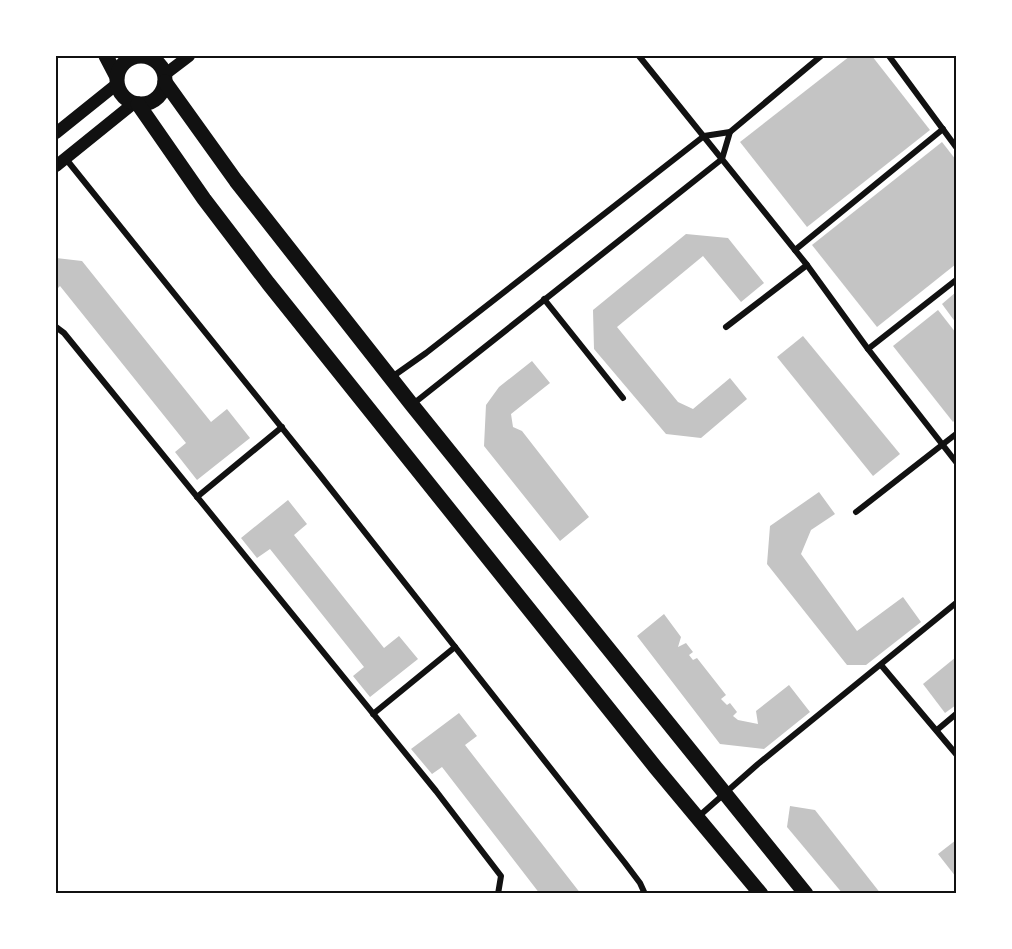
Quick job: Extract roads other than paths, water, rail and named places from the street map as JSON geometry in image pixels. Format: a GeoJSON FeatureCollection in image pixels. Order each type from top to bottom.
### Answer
{"type":"FeatureCollection","features":[{"type":"Feature","properties":{"kind":"main road"},"geometry":{"type":"LineString","coordinates":[[106,56],[124,97],[136,103],[204,199],[268,283],[760,894]]}},
{"type":"Feature","properties":{"kind":"main road"},"geometry":{"type":"LineString","coordinates":[[56,134],[117,81],[119,70],[129,59],[136,56],[151,57],[157,62],[165,79],[236,181],[412,405],[806,894]]}},
{"type":"Feature","properties":{"kind":"main road"},"geometry":{"type":"LineString","coordinates":[[60,162],[136,103],[153,101],[163,90],[165,79],[189,56]]}},
{"type":"Feature","properties":{"kind":"street"},"geometry":{"type":"LineString","coordinates":[[639,56],[795,250],[867,349],[957,462]]}},
{"type":"Feature","properties":{"kind":"street"},"geometry":{"type":"LineString","coordinates":[[391,378],[704,136],[730,132],[821,56]]}},
{"type":"Feature","properties":{"kind":"street"},"geometry":{"type":"LineString","coordinates":[[889,56],[957,147]]}},
{"type":"Feature","properties":{"kind":"street"},"geometry":{"type":"LineString","coordinates":[[795,250],[943,129]]}},
{"type":"Feature","properties":{"kind":"street"},"geometry":{"type":"LineString","coordinates":[[412,405],[722,159],[730,132]]}},
{"type":"Feature","properties":{"kind":"street"},"geometry":{"type":"LineString","coordinates":[[60,162],[282,428],[625,863],[645,894]]}},
{"type":"Feature","properties":{"kind":"street"},"geometry":{"type":"LineString","coordinates":[[726,327],[807,266]]}},
{"type":"Feature","properties":{"kind":"street"},"geometry":{"type":"LineString","coordinates":[[867,349],[957,280]]}},
{"type":"Feature","properties":{"kind":"street"},"geometry":{"type":"LineString","coordinates":[[544,299],[623,398]]}},
{"type":"Feature","properties":{"kind":"street"},"geometry":{"type":"LineString","coordinates":[[56,327],[64,333],[436,791],[501,876],[498,894]]}},
{"type":"Feature","properties":{"kind":"street"},"geometry":{"type":"LineString","coordinates":[[197,497],[282,428]]}},
{"type":"Feature","properties":{"kind":"street"},"geometry":{"type":"LineString","coordinates":[[856,512],[957,434]]}},
{"type":"Feature","properties":{"kind":"street"},"geometry":{"type":"LineString","coordinates":[[698,817],[957,603]]}},
{"type":"Feature","properties":{"kind":"street"},"geometry":{"type":"LineString","coordinates":[[373,714],[455,647]]}},
{"type":"Feature","properties":{"kind":"street"},"geometry":{"type":"LineString","coordinates":[[881,665],[957,754]]}},
{"type":"Feature","properties":{"kind":"street"},"geometry":{"type":"LineString","coordinates":[[937,730],[957,714]]}}]}
